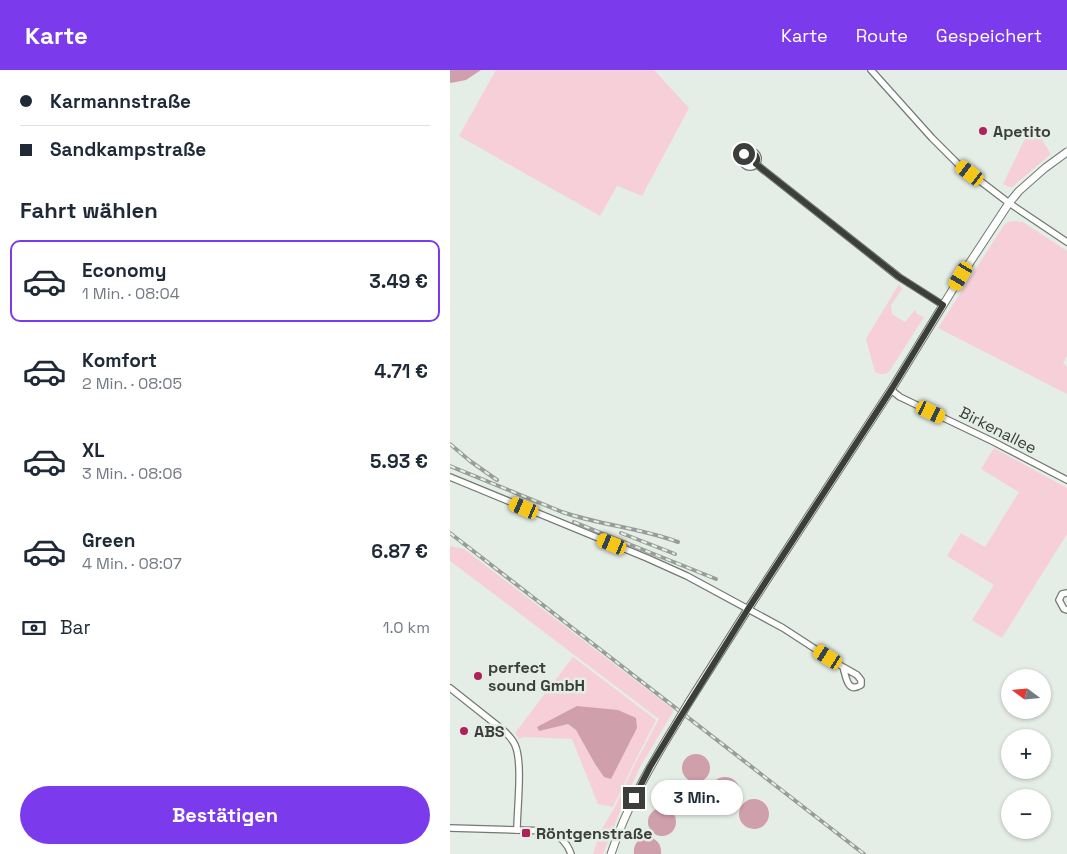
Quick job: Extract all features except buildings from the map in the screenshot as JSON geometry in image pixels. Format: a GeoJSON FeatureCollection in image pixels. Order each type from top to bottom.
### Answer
{"type":"FeatureCollection","features":[{"type":"Feature","properties":{"kind":"street"},"geometry":{"type":"LineString","coordinates":[[871,70],[958,164],[1009,203],[1067,242]]}},
{"type":"Feature","properties":{"kind":"street"},"geometry":{"type":"LineString","coordinates":[[611,854],[638,789],[689,702],[891,390],[961,276],[1009,203],[1045,168],[1067,152]]}},
{"type":"Feature","properties":{"kind":"street"},"geometry":{"type":"LineString","coordinates":[[756,164],[899,277],[943,305]]}},
{"type":"Feature","properties":{"kind":"street","name":"Birkenallee"},"geometry":{"type":"LineString","coordinates":[[891,390],[1067,480]]}},
{"type":"Feature","properties":{"kind":"street"},"geometry":{"type":"LineString","coordinates":[[450,477],[679,572],[783,628],[843,667]]}},
{"type":"Feature","properties":{"kind":"street"},"geometry":{"type":"LineString","coordinates":[[1067,593],[1062,594],[1059,600],[1064,609],[1067,610]]}},
{"type":"Feature","properties":{"kind":"street"},"geometry":{"type":"LineString","coordinates":[[450,688],[503,730],[516,746],[519,767],[516,830]]}},
{"type":"Feature","properties":{"kind":"street"},"geometry":{"type":"LineString","coordinates":[[450,828],[550,831],[563,839],[571,854]]}},
{"type":"Feature","properties":{"kind":"shaded area"},"geometry":{"type":"Polygon","coordinates":[[[450,70],[481,70],[466,80],[451,83],[450,70]]]}},
{"type":"Feature","properties":{"kind":"shaded area"},"geometry":{"type":"Polygon","coordinates":[[[496,70],[654,70],[689,108],[642,196],[617,186],[600,216],[459,136],[496,70]]]}},
{"type":"Feature","properties":{"kind":"shaded area"},"geometry":{"type":"Polygon","coordinates":[[[1032,124],[1051,154],[1012,187],[1009,187],[1003,184],[1032,124]]]}},
{"type":"Feature","properties":{"kind":"shaded area"},"geometry":{"type":"Polygon","coordinates":[[[1015,221],[1023,222],[1067,251],[1067,356],[1063,363],[1067,367],[1067,394],[938,328],[1004,225],[1015,221]]]}},
{"type":"Feature","properties":{"kind":"shaded area"},"geometry":{"type":"Polygon","coordinates":[[[899,284],[902,289],[891,305],[892,314],[905,322],[915,310],[917,314],[924,317],[889,372],[880,374],[875,372],[866,339],[899,284]]]}},
{"type":"Feature","properties":{"kind":"shaded area"},"geometry":{"type":"Polygon","coordinates":[[[994,448],[1067,488],[1067,534],[1002,638],[972,620],[994,585],[947,556],[961,533],[985,547],[1019,492],[981,469],[994,448]]]}},
{"type":"Feature","properties":{"kind":"shaded area"},"geometry":{"type":"Polygon","coordinates":[[[450,546],[464,549],[674,710],[640,767],[603,854],[593,854],[600,832],[615,807],[659,719],[450,561],[450,546]]]}},
{"type":"Feature","properties":{"kind":"shaded area"},"geometry":{"type":"Polygon","coordinates":[[[573,657],[656,720],[613,807],[598,804],[572,739],[524,737],[519,739],[515,733],[573,657]],[[618,710],[555,726],[568,724],[576,730],[604,777],[618,710]]]}},
{"type":"Feature","properties":{"kind":"shaded area"},"geometry":{"type":"Polygon","coordinates":[[[577,706],[618,710],[636,718],[637,728],[611,779],[604,777],[576,730],[568,724],[539,731],[537,727],[577,706]]]}},
{"type":"Feature","properties":{"kind":"shaded area"},"geometry":{"type":"Polygon","coordinates":[[[696,754],[706,758],[710,768],[706,778],[696,782],[686,778],[682,768],[686,758],[696,754]]]}},
{"type":"Feature","properties":{"kind":"shaded area"},"geometry":{"type":"Polygon","coordinates":[[[725,777],[735,782],[740,792],[735,802],[725,807],[715,802],[710,792],[715,782],[725,777]]]}},
{"type":"Feature","properties":{"kind":"shaded area"},"geometry":{"type":"Polygon","coordinates":[[[754,799],[764,804],[769,814],[764,824],[754,829],[744,824],[739,814],[744,804],[754,799]]]}},
{"type":"Feature","properties":{"kind":"shaded area"},"geometry":{"type":"Polygon","coordinates":[[[662,808],[672,812],[676,822],[672,832],[662,836],[652,832],[648,822],[652,812],[662,808]]]}},
{"type":"Feature","properties":{"kind":"shaded area"},"geometry":{"type":"Polygon","coordinates":[[[645,837],[652,838],[658,842],[661,854],[634,854],[636,843],[645,837]]]}},
{"type":"Feature","properties":{"kind":"railway"},"geometry":{"type":"LineString","coordinates":[[450,444],[497,480]]}},
{"type":"Feature","properties":{"kind":"railway"},"geometry":{"type":"LineString","coordinates":[[450,466],[562,512],[678,542]]}},
{"type":"Feature","properties":{"kind":"railway"},"geometry":{"type":"LineString","coordinates":[[574,522],[716,579]]}},
{"type":"Feature","properties":{"kind":"railway"},"geometry":{"type":"LineString","coordinates":[[450,533],[864,854]]}},
{"type":"Feature","properties":{"kind":"railway"},"geometry":{"type":"LineString","coordinates":[[621,533],[675,554]]}},
{"type":"Feature","properties":{"kind":"place","name":"Apetito"},"geometry":{"type":"Point","coordinates":[983,131]}},
{"type":"Feature","properties":{"kind":"place","name":"perfect sound GmbH"},"geometry":{"type":"Point","coordinates":[478,676]}},
{"type":"Feature","properties":{"kind":"place","name":"ABS"},"geometry":{"type":"Point","coordinates":[464,731]}},
{"type":"Feature","properties":{"kind":"place","name":"Röntgenstraße"},"geometry":{"type":"Point","coordinates":[526,833]}},
{"type":"Feature","properties":{"kind":"route"},"geometry":{"type":"LineString","coordinates":[[634,798],[650,767],[748,609],[891,390],[943,305],[879,262],[756,164],[757,156],[753,152],[744,154]]}}]}
